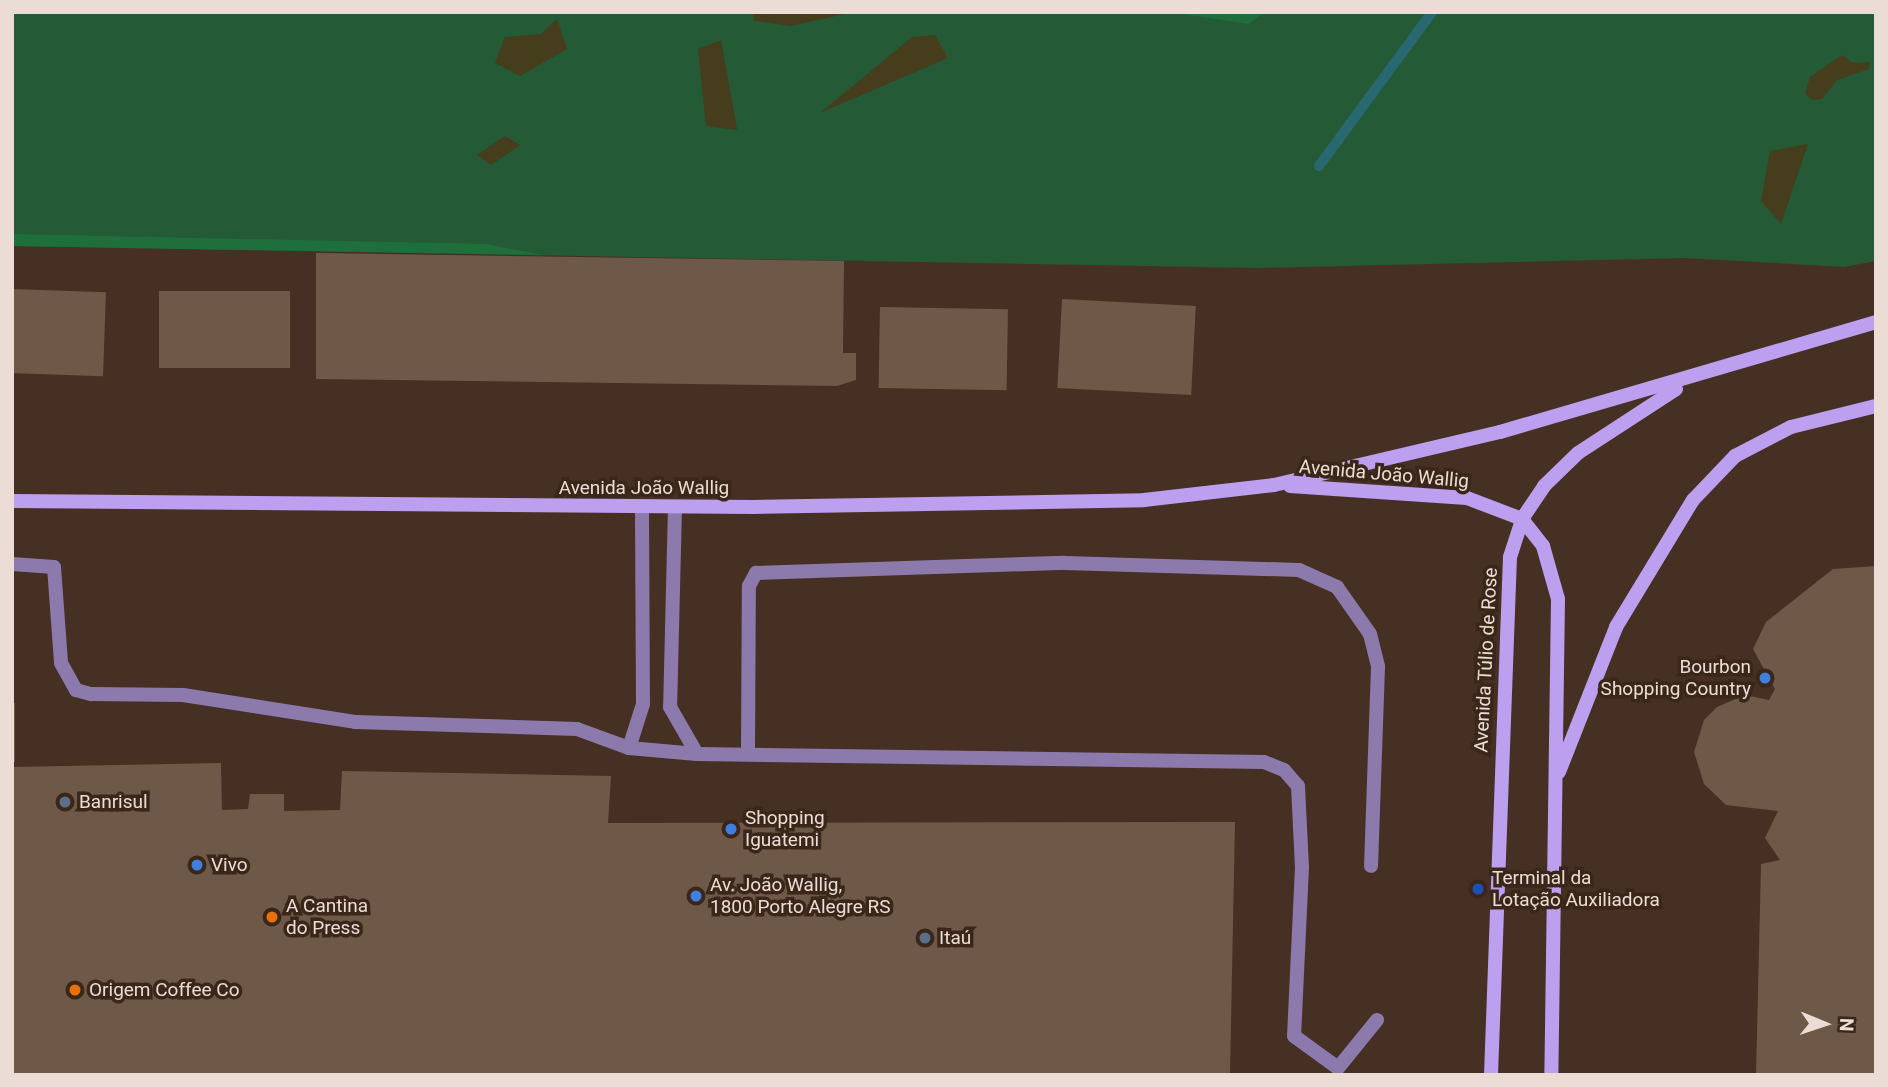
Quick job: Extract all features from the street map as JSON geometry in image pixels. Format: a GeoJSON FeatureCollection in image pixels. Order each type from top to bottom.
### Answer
{"type":"FeatureCollection","features":[{"type":"Feature","properties":{"kind":"main road","name":"Avenida João Wallig"},"geometry":{"type":"LineString","coordinates":[[12,501],[675,507],[1144,500],[1274,485],[1686,383],[1876,322]]}},
{"type":"Feature","properties":{"kind":"main road","name":"Avenida João Wallig"},"geometry":{"type":"LineString","coordinates":[[1274,485],[1467,498],[1522,519],[1544,486],[1578,453],[1686,383]]}},
{"type":"Feature","properties":{"kind":"main road"},"geometry":{"type":"LineString","coordinates":[[1556,780],[1616,627],[1663,541],[1735,456],[1791,427],[1876,406]]}},
{"type":"Feature","properties":{"kind":"main road"},"geometry":{"type":"LineString","coordinates":[[1522,519],[1556,576],[1551,1075]]}},
{"type":"Feature","properties":{"kind":"main road","name":"Avenida Túlio de Rose"},"geometry":{"type":"LineString","coordinates":[[1491,1075],[1505,592],[1522,519]]}},
{"type":"Feature","properties":{"kind":"lane"},"geometry":{"type":"LineString","coordinates":[[629,748],[643,704],[642,507]]}},
{"type":"Feature","properties":{"kind":"lane"},"geometry":{"type":"LineString","coordinates":[[675,507],[670,707],[697,754]]}},
{"type":"Feature","properties":{"kind":"lane"},"geometry":{"type":"LineString","coordinates":[[748,752],[749,586],[756,573],[1065,563],[1298,570],[1337,587],[1370,634],[1378,667],[1371,866]]}},
{"type":"Feature","properties":{"kind":"lane"},"geometry":{"type":"LineString","coordinates":[[12,564],[54,567],[61,663],[66,678],[83,692],[183,695],[355,722],[577,729],[629,748],[697,754],[748,752],[1265,762],[1284,769],[1298,786],[1302,867],[1294,1036],[1338,1068],[1377,1020]]}},
{"type":"Feature","properties":{"kind":"green space"},"geometry":{"type":"Polygon","coordinates":[[[12,12],[1876,12],[1876,261],[1844,267],[1686,258],[1259,268],[12,246],[12,12]]]}},
{"type":"Feature","properties":{"kind":"green space"},"geometry":{"type":"Polygon","coordinates":[[[1169,12],[1264,12],[1249,24],[1169,12]]]}},
{"type":"Feature","properties":{"kind":"green space"},"geometry":{"type":"Polygon","coordinates":[[[12,234],[486,244],[542,255],[12,246],[12,234]]]}},
{"type":"Feature","properties":{"kind":"sand"},"geometry":{"type":"Polygon","coordinates":[[[753,12],[853,12],[791,26],[754,21],[753,12]]]}},
{"type":"Feature","properties":{"kind":"sand"},"geometry":{"type":"Polygon","coordinates":[[[557,19],[567,49],[520,76],[495,63],[505,37],[541,34],[557,19]]]}},
{"type":"Feature","properties":{"kind":"sand"},"geometry":{"type":"Polygon","coordinates":[[[935,35],[948,58],[820,113],[912,37],[935,35]]]}},
{"type":"Feature","properties":{"kind":"sand"},"geometry":{"type":"Polygon","coordinates":[[[721,40],[737,130],[706,126],[698,49],[721,40]]]}},
{"type":"Feature","properties":{"kind":"sand"},"geometry":{"type":"Polygon","coordinates":[[[1842,55],[1853,63],[1870,62],[1869,69],[1837,80],[1822,99],[1812,100],[1805,93],[1810,77],[1842,55]]]}},
{"type":"Feature","properties":{"kind":"sand"},"geometry":{"type":"Polygon","coordinates":[[[505,136],[520,145],[491,165],[477,155],[505,136]]]}},
{"type":"Feature","properties":{"kind":"sand"},"geometry":{"type":"Polygon","coordinates":[[[1808,144],[1781,224],[1761,201],[1770,151],[1808,144]]]}},
{"type":"Feature","properties":{"kind":"building"},"geometry":{"type":"Polygon","coordinates":[[[316,253],[844,261],[843,353],[856,353],[856,380],[837,386],[316,379],[316,253]]]}},
{"type":"Feature","properties":{"kind":"building"},"geometry":{"type":"Polygon","coordinates":[[[12,289],[106,292],[103,376],[12,373],[12,289]]]}},
{"type":"Feature","properties":{"kind":"building"},"geometry":{"type":"Polygon","coordinates":[[[159,291],[290,291],[290,368],[159,368],[159,291]]]}},
{"type":"Feature","properties":{"kind":"building"},"geometry":{"type":"Polygon","coordinates":[[[1062,299],[1196,306],[1191,395],[1057,388],[1062,299]]]}},
{"type":"Feature","properties":{"kind":"building"},"geometry":{"type":"Polygon","coordinates":[[[880,307],[1008,309],[1007,390],[879,388],[880,307]]]}},
{"type":"Feature","properties":{"kind":"building"},"geometry":{"type":"Polygon","coordinates":[[[1876,566],[1876,1075],[1756,1075],[1761,864],[1780,860],[1765,838],[1778,811],[1726,805],[1704,784],[1694,752],[1704,720],[1717,707],[1745,695],[1769,700],[1775,689],[1753,649],[1766,622],[1833,569],[1876,566]]]}},
{"type":"Feature","properties":{"kind":"building"},"geometry":{"type":"Polygon","coordinates":[[[12,703],[15,703],[15,762],[12,762],[12,703]]]}},
{"type":"Feature","properties":{"kind":"building"},"geometry":{"type":"Polygon","coordinates":[[[221,763],[222,810],[248,809],[250,794],[284,794],[284,811],[340,810],[342,771],[611,776],[608,823],[1235,822],[1230,1075],[12,1075],[12,767],[221,763]]]}},
{"type":"Feature","properties":{"kind":"waterway"},"geometry":{"type":"LineString","coordinates":[[1319,166],[1432,12]]}},
{"type":"Feature","properties":{"kind":"place","name":"Bourbon Shopping Country"},"geometry":{"type":"Point","coordinates":[1765,678]}},
{"type":"Feature","properties":{"kind":"place","name":"Banrisul"},"geometry":{"type":"Point","coordinates":[65,802]}},
{"type":"Feature","properties":{"kind":"place","name":"Shopping Iguatemi"},"geometry":{"type":"Point","coordinates":[731,829]}},
{"type":"Feature","properties":{"kind":"place","name":"Vivo"},"geometry":{"type":"Point","coordinates":[197,865]}},
{"type":"Feature","properties":{"kind":"place","name":"Terminal da Lotação Auxiliadora"},"geometry":{"type":"Point","coordinates":[1478,889]}},
{"type":"Feature","properties":{"kind":"place","name":"Av. João Wallig, 1800 Porto Alegre RS"},"geometry":{"type":"Point","coordinates":[696,896]}},
{"type":"Feature","properties":{"kind":"place","name":"A Cantina do Press"},"geometry":{"type":"Point","coordinates":[272,917]}},
{"type":"Feature","properties":{"kind":"place","name":"Itaú"},"geometry":{"type":"Point","coordinates":[925,938]}},
{"type":"Feature","properties":{"kind":"place","name":"Origem Coffee Co"},"geometry":{"type":"Point","coordinates":[75,990]}}]}
